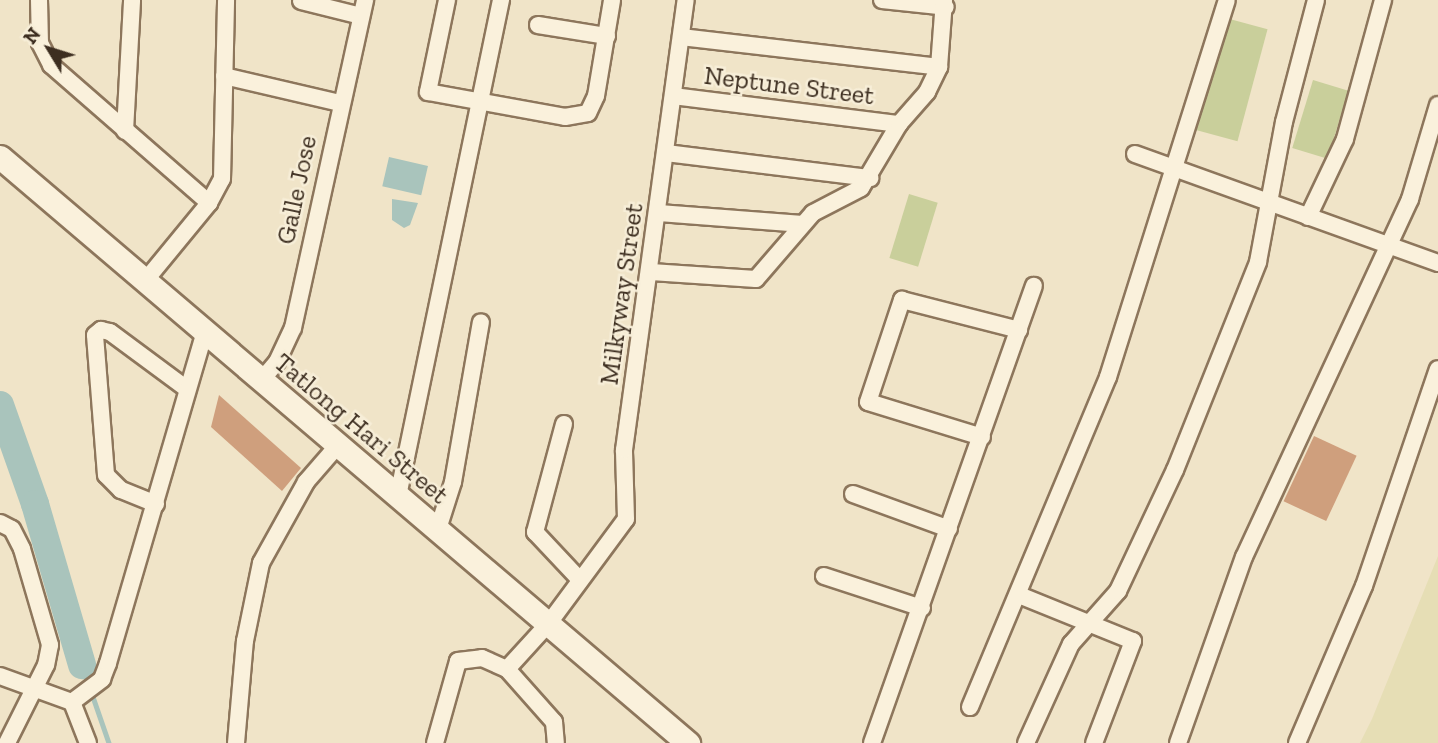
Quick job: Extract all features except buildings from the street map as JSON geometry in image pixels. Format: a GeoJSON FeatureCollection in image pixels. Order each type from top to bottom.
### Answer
{"type":"FeatureCollection","features":[{"type":"Feature","properties":{"kind":"street"},"geometry":{"type":"LineString","coordinates":[[39,0],[40,43],[51,65],[209,203]]}},
{"type":"Feature","properties":{"kind":"street"},"geometry":{"type":"LineString","coordinates":[[125,131],[132,0]]}},
{"type":"Feature","properties":{"kind":"street"},"geometry":{"type":"LineString","coordinates":[[145,281],[209,203],[222,179],[226,0]]}},
{"type":"Feature","properties":{"kind":"street"},"geometry":{"type":"LineString","coordinates":[[447,0],[428,92],[565,117],[588,113],[607,36],[612,0]]}},
{"type":"Feature","properties":{"kind":"street"},"geometry":{"type":"LineString","coordinates":[[398,496],[476,102],[501,0]]}},
{"type":"Feature","properties":{"kind":"street","name":"Milkyway Street"},"geometry":{"type":"LineString","coordinates":[[507,669],[549,623],[626,519],[624,450],[651,272],[686,0]]}},
{"type":"Feature","properties":{"kind":"street"},"geometry":{"type":"LineString","coordinates":[[651,272],[756,279],[813,213],[870,178],[899,124],[927,92],[939,67],[945,4],[882,0]]}},
{"type":"Feature","properties":{"kind":"street"},"geometry":{"type":"LineString","coordinates":[[970,706],[1020,595],[1108,377],[1227,0]]}},
{"type":"Feature","properties":{"kind":"street"},"geometry":{"type":"LineString","coordinates":[[1026,743],[1071,644],[1118,591],[1175,470],[1258,262],[1272,205],[1283,122],[1316,0]]}},
{"type":"Feature","properties":{"kind":"street"},"geometry":{"type":"LineString","coordinates":[[1308,217],[1345,139],[1383,0]]}},
{"type":"Feature","properties":{"kind":"street"},"geometry":{"type":"LineString","coordinates":[[301,1],[363,8]]}},
{"type":"Feature","properties":{"kind":"street","name":"Galle Jose"},"geometry":{"type":"LineString","coordinates":[[260,382],[277,362],[293,328],[340,103],[363,8]]}},
{"type":"Feature","properties":{"kind":"street"},"geometry":{"type":"LineString","coordinates":[[538,25],[607,36]]}},
{"type":"Feature","properties":{"kind":"street"},"geometry":{"type":"LineString","coordinates":[[681,37],[939,67]]}},
{"type":"Feature","properties":{"kind":"street"},"geometry":{"type":"LineString","coordinates":[[224,76],[340,103]]}},
{"type":"Feature","properties":{"kind":"street","name":"Neptune Street"},"geometry":{"type":"LineString","coordinates":[[673,96],[899,124]]}},
{"type":"Feature","properties":{"kind":"street"},"geometry":{"type":"LineString","coordinates":[[1178,743],[1244,557],[1410,199],[1438,105]]}},
{"type":"Feature","properties":{"kind":"street"},"geometry":{"type":"LineString","coordinates":[[666,153],[870,178]]}},
{"type":"Feature","properties":{"kind":"street"},"geometry":{"type":"LineString","coordinates":[[1135,154],[1438,264]]}},
{"type":"Feature","properties":{"kind":"street","name":"Tatlong Hari Street"},"geometry":{"type":"LineString","coordinates":[[0,157],[260,382],[438,529],[688,743]]}},
{"type":"Feature","properties":{"kind":"street"},"geometry":{"type":"LineString","coordinates":[[659,213],[803,224]]}},
{"type":"Feature","properties":{"kind":"street"},"geometry":{"type":"LineString","coordinates":[[872,743],[1034,286]]}},
{"type":"Feature","properties":{"kind":"street"},"geometry":{"type":"LineString","coordinates":[[982,437],[868,402],[902,300],[1019,330]]}},
{"type":"Feature","properties":{"kind":"street"},"geometry":{"type":"LineString","coordinates":[[438,529],[453,482],[481,322]]}},
{"type":"Feature","properties":{"kind":"street"},"geometry":{"type":"LineString","coordinates":[[156,504],[121,490],[106,475],[95,335],[101,330],[110,332],[187,388]]}},
{"type":"Feature","properties":{"kind":"street"},"geometry":{"type":"LineString","coordinates":[[76,698],[102,679],[205,332]]}},
{"type":"Feature","properties":{"kind":"street"},"geometry":{"type":"LineString","coordinates":[[1297,743],[1364,586],[1438,369]]}},
{"type":"Feature","properties":{"kind":"street"},"geometry":{"type":"LineString","coordinates":[[564,424],[535,532],[580,580]]}},
{"type":"Feature","properties":{"kind":"street"},"geometry":{"type":"LineString","coordinates":[[236,743],[245,641],[261,563],[306,482],[338,445]]}},
{"type":"Feature","properties":{"kind":"street"},"geometry":{"type":"LineString","coordinates":[[853,494],[949,529]]}},
{"type":"Feature","properties":{"kind":"street"},"geometry":{"type":"LineString","coordinates":[[0,523],[12,529],[22,549],[50,645],[47,665],[33,685],[7,743]]}},
{"type":"Feature","properties":{"kind":"street"},"geometry":{"type":"LineString","coordinates":[[824,576],[922,608]]}},
{"type":"Feature","properties":{"kind":"street"},"geometry":{"type":"LineString","coordinates":[[1020,595],[1133,641],[1094,743]]}},
{"type":"Feature","properties":{"kind":"street"},"geometry":{"type":"LineString","coordinates":[[435,743],[458,661],[482,658],[507,669],[554,722],[556,743]]}},
{"type":"Feature","properties":{"kind":"street"},"geometry":{"type":"LineString","coordinates":[[0,676],[76,698]]}},
{"type":"Feature","properties":{"kind":"street"},"geometry":{"type":"LineString","coordinates":[[76,698],[88,743]]}},
{"type":"Feature","properties":{"kind":"shaded area"},"geometry":{"type":"Polygon","coordinates":[[[1438,556],[1438,743],[1360,743],[1372,719],[1438,556]]]}},
{"type":"Feature","properties":{"kind":"green space"},"geometry":{"type":"Polygon","coordinates":[[[1226,18],[1268,29],[1238,141],[1196,130],[1226,18]]]}},
{"type":"Feature","properties":{"kind":"green space"},"geometry":{"type":"Polygon","coordinates":[[[1313,80],[1348,91],[1328,159],[1292,148],[1313,80]]]}},
{"type":"Feature","properties":{"kind":"green space"},"geometry":{"type":"Polygon","coordinates":[[[909,194],[938,203],[918,267],[889,258],[909,194]]]}},
{"type":"Feature","properties":{"kind":"water"},"geometry":{"type":"Polygon","coordinates":[[[389,157],[428,166],[421,195],[382,186],[389,157]]]}},
{"type":"Feature","properties":{"kind":"water"},"geometry":{"type":"Polygon","coordinates":[[[392,199],[418,203],[410,225],[404,228],[392,220],[392,199]]]}},
{"type":"Feature","properties":{"kind":"waterway"},"geometry":{"type":"LineString","coordinates":[[0,405],[35,504],[82,665]]}},
{"type":"Feature","properties":{"kind":"waterway"},"geometry":{"type":"LineString","coordinates":[[82,665],[109,743]]}}]}
